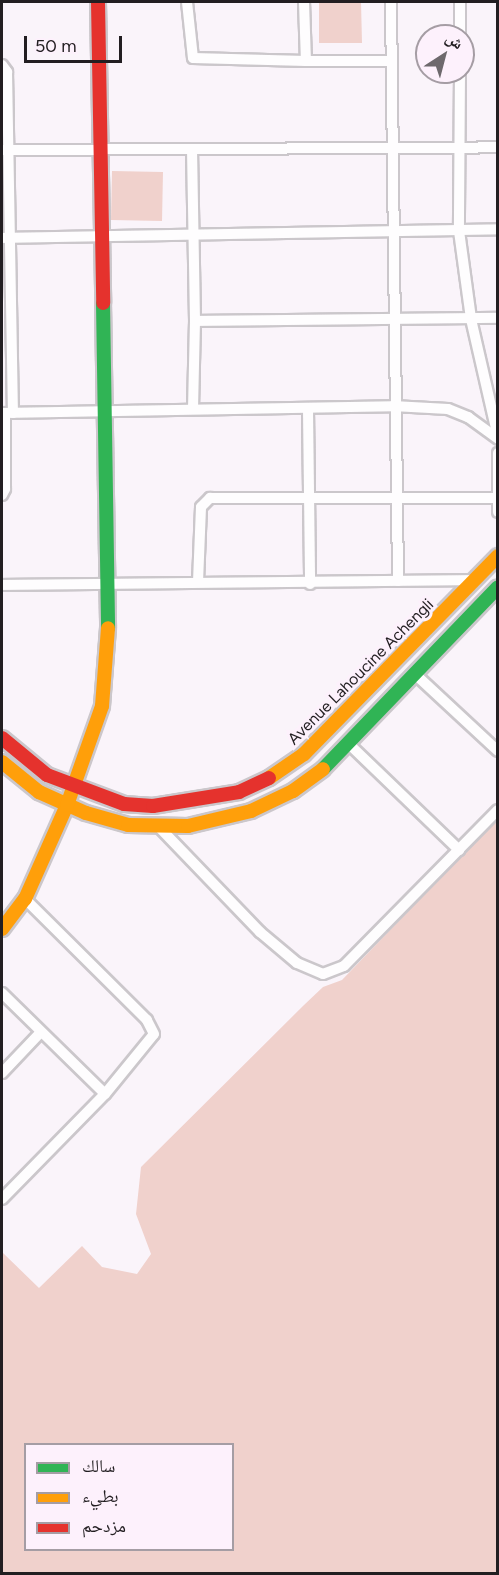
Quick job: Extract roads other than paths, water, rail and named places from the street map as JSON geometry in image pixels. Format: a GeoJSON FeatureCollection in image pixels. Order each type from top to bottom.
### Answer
{"type":"FeatureCollection","features":[{"type":"Feature","properties":{"kind":"street"},"geometry":{"type":"LineString","coordinates":[[2,929],[25,899],[67,805],[102,706],[108,637],[98,2]]}},
{"type":"Feature","properties":{"kind":"street"},"geometry":{"type":"LineString","coordinates":[[188,2],[193,58],[392,61]]}},
{"type":"Feature","properties":{"kind":"street"},"geometry":{"type":"LineString","coordinates":[[304,2],[306,61]]}},
{"type":"Feature","properties":{"kind":"street"},"geometry":{"type":"LineString","coordinates":[[391,2],[393,406],[398,581]]}},
{"type":"Feature","properties":{"kind":"street"},"geometry":{"type":"LineString","coordinates":[[460,2],[460,24]]}},
{"type":"Feature","properties":{"kind":"street"},"geometry":{"type":"LineString","coordinates":[[2,65],[8,72],[5,489],[2,495]]}},
{"type":"Feature","properties":{"kind":"street"},"geometry":{"type":"LineString","coordinates":[[460,84],[459,231],[471,319],[498,438]]}},
{"type":"Feature","properties":{"kind":"street"},"geometry":{"type":"LineString","coordinates":[[6,150],[498,147]]}},
{"type":"Feature","properties":{"kind":"street"},"geometry":{"type":"LineString","coordinates":[[192,149],[195,321],[193,409]]}},
{"type":"Feature","properties":{"kind":"street"},"geometry":{"type":"LineString","coordinates":[[6,238],[100,234],[392,233],[498,229]]}},
{"type":"Feature","properties":{"kind":"street"},"geometry":{"type":"LineString","coordinates":[[195,321],[498,318]]}},
{"type":"Feature","properties":{"kind":"street"},"geometry":{"type":"LineString","coordinates":[[6,413],[193,409],[308,410],[393,406],[448,409],[468,417],[498,438]]}},
{"type":"Feature","properties":{"kind":"street"},"geometry":{"type":"LineString","coordinates":[[308,410],[310,584]]}},
{"type":"Feature","properties":{"kind":"street"},"geometry":{"type":"LineString","coordinates":[[498,453],[496,498],[498,512]]}},
{"type":"Feature","properties":{"kind":"street"},"geometry":{"type":"LineString","coordinates":[[198,582],[201,507],[204,501],[308,498],[496,498]]}},
{"type":"Feature","properties":{"kind":"street","name":"Avenue Lahoucine Achengli"},"geometry":{"type":"LineString","coordinates":[[2,738],[47,775],[108,800],[153,806],[218,798],[263,782],[304,754],[498,556]]}},
{"type":"Feature","properties":{"kind":"street"},"geometry":{"type":"LineString","coordinates":[[2,585],[198,582],[310,584],[476,580]]}},
{"type":"Feature","properties":{"kind":"street"},"geometry":{"type":"LineString","coordinates":[[2,762],[39,792],[67,805],[128,825],[188,826],[251,812],[293,791],[349,744],[415,674],[495,595]]}},
{"type":"Feature","properties":{"kind":"street"},"geometry":{"type":"LineString","coordinates":[[415,674],[498,751]]}},
{"type":"Feature","properties":{"kind":"street"},"geometry":{"type":"LineString","coordinates":[[349,744],[459,850]]}},
{"type":"Feature","properties":{"kind":"street"},"geometry":{"type":"LineString","coordinates":[[159,827],[260,932],[297,963],[323,974],[340,970],[498,810]]}},
{"type":"Feature","properties":{"kind":"street"},"geometry":{"type":"LineString","coordinates":[[2,1199],[105,1094],[152,1041],[153,1028],[25,899]]}},
{"type":"Feature","properties":{"kind":"street"},"geometry":{"type":"LineString","coordinates":[[2,993],[40,1033],[105,1094]]}},
{"type":"Feature","properties":{"kind":"street"},"geometry":{"type":"LineString","coordinates":[[2,1073],[40,1033]]}}]}
